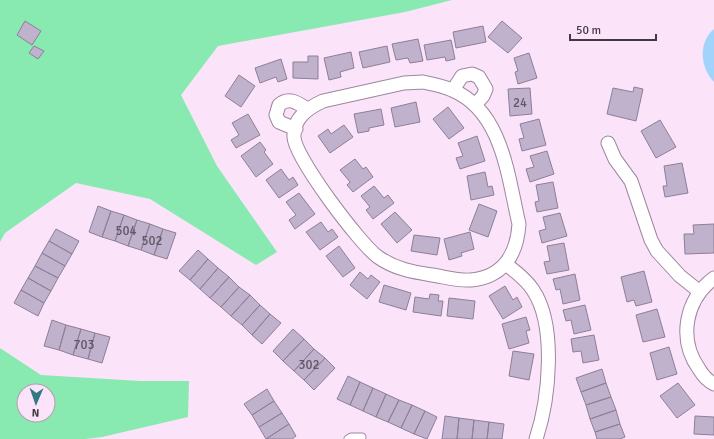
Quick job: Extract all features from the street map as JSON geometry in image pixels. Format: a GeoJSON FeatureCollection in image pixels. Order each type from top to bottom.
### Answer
{"type":"FeatureCollection","features":[{"type":"Feature","properties":{"kind":"street"},"geometry":{"type":"LineString","coordinates":[[453,90],[462,76],[472,74],[479,77],[483,81],[486,89],[483,96],[475,105]]}},
{"type":"Feature","properties":{"kind":"street"},"geometry":{"type":"LineString","coordinates":[[423,82],[453,90],[475,105],[485,116],[500,146],[519,224],[516,247],[507,264],[496,272],[471,280],[409,271],[393,266],[378,257],[360,239],[306,164],[296,146],[294,136],[299,118],[307,109],[323,101],[404,83],[423,82]]}},
{"type":"Feature","properties":{"kind":"street"},"geometry":{"type":"LineString","coordinates":[[296,129],[279,122],[276,115],[276,109],[281,102],[292,100],[307,109]]}},
{"type":"Feature","properties":{"kind":"street"},"geometry":{"type":"LineString","coordinates":[[608,143],[615,159],[631,181],[651,240],[657,251],[680,276],[700,292]]}},
{"type":"Feature","properties":{"kind":"street"},"geometry":{"type":"LineString","coordinates":[[507,264],[523,278],[533,290],[545,323],[549,357],[544,402],[536,439]]}},
{"type":"Feature","properties":{"kind":"street"},"geometry":{"type":"LineString","coordinates":[[714,278],[700,292],[688,316],[686,327],[687,340],[692,360],[714,384]]}},
{"type":"Feature","properties":{"kind":"lane"},"geometry":{"type":"LineString","coordinates":[[348,439],[352,437],[362,437]]}},
{"type":"Feature","properties":{"kind":"green space"},"geometry":{"type":"Polygon","coordinates":[[[0,0],[452,0],[405,12],[218,46],[181,95],[217,166],[277,252],[256,265],[150,199],[76,183],[5,233],[0,242],[0,0]]]}},
{"type":"Feature","properties":{"kind":"green space"},"geometry":{"type":"Polygon","coordinates":[[[0,348],[41,375],[140,381],[189,381],[188,417],[102,437],[86,439],[0,439],[0,348]]]}},
{"type":"Feature","properties":{"kind":"water"},"geometry":{"type":"Polygon","coordinates":[[[714,29],[714,82],[706,70],[703,48],[709,34],[714,29]]]}},
{"type":"Feature","properties":{"kind":"building"},"geometry":{"type":"Polygon","coordinates":[[[25,21],[41,31],[32,45],[17,35],[25,21]]]}},
{"type":"Feature","properties":{"kind":"building"},"geometry":{"type":"Polygon","coordinates":[[[502,21],[522,38],[508,53],[488,37],[502,21]]]}},
{"type":"Feature","properties":{"kind":"building"},"geometry":{"type":"Polygon","coordinates":[[[483,26],[486,42],[456,48],[453,32],[483,26]]]}},
{"type":"Feature","properties":{"kind":"building"},"geometry":{"type":"Polygon","coordinates":[[[418,39],[423,61],[410,63],[408,58],[396,60],[392,44],[418,39]]]}},
{"type":"Feature","properties":{"kind":"building"},"geometry":{"type":"Polygon","coordinates":[[[451,40],[455,59],[446,61],[445,57],[427,60],[424,45],[451,40]]]}},
{"type":"Feature","properties":{"kind":"building"},"geometry":{"type":"Polygon","coordinates":[[[34,46],[44,51],[38,59],[29,53],[34,46]]]}},
{"type":"Feature","properties":{"kind":"building"},"geometry":{"type":"Polygon","coordinates":[[[387,46],[390,62],[363,68],[359,52],[387,46]]]}},
{"type":"Feature","properties":{"kind":"building"},"geometry":{"type":"Polygon","coordinates":[[[351,52],[354,68],[340,72],[341,77],[329,80],[324,58],[351,52]]]}},
{"type":"Feature","properties":{"kind":"building"},"geometry":{"type":"Polygon","coordinates":[[[529,53],[537,78],[518,84],[515,72],[518,71],[514,58],[529,53]]]}},
{"type":"Feature","properties":{"kind":"building"},"geometry":{"type":"Polygon","coordinates":[[[308,56],[318,56],[318,79],[293,78],[293,62],[308,62],[308,56]]]}},
{"type":"Feature","properties":{"kind":"building"},"geometry":{"type":"Polygon","coordinates":[[[281,59],[287,79],[278,82],[276,77],[260,83],[255,68],[281,59]]]}},
{"type":"Feature","properties":{"kind":"building"},"geometry":{"type":"Polygon","coordinates":[[[239,75],[255,86],[241,107],[225,96],[239,75]]]}},
{"type":"Feature","properties":{"kind":"building"},"geometry":{"type":"Polygon","coordinates":[[[634,87],[643,89],[636,121],[607,114],[613,88],[633,92],[634,87]]]}},
{"type":"Feature","properties":{"kind":"building"},"geometry":{"type":"Polygon","coordinates":[[[530,88],[532,114],[510,116],[508,89],[530,88]]]}},
{"type":"Feature","properties":{"kind":"building"},"geometry":{"type":"Polygon","coordinates":[[[416,102],[420,122],[395,127],[391,108],[416,102]]]}},
{"type":"Feature","properties":{"kind":"building"},"geometry":{"type":"Polygon","coordinates":[[[448,107],[464,128],[449,139],[433,119],[448,107]]]}},
{"type":"Feature","properties":{"kind":"building"},"geometry":{"type":"Polygon","coordinates":[[[381,109],[384,125],[369,128],[369,131],[358,133],[354,114],[381,109]]]}},
{"type":"Feature","properties":{"kind":"building"},"geometry":{"type":"Polygon","coordinates":[[[248,114],[260,135],[236,148],[231,140],[239,135],[232,123],[248,114]]]}},
{"type":"Feature","properties":{"kind":"building"},"geometry":{"type":"Polygon","coordinates":[[[539,119],[546,145],[522,151],[519,139],[524,138],[520,124],[539,119]]]}},
{"type":"Feature","properties":{"kind":"building"},"geometry":{"type":"Polygon","coordinates":[[[660,120],[676,147],[656,158],[641,131],[660,120]]]}},
{"type":"Feature","properties":{"kind":"building"},"geometry":{"type":"Polygon","coordinates":[[[344,125],[353,137],[330,153],[318,136],[328,129],[331,134],[344,125]]]}},
{"type":"Feature","properties":{"kind":"building"},"geometry":{"type":"Polygon","coordinates":[[[477,136],[485,161],[460,169],[456,158],[463,156],[458,143],[477,136]]]}},
{"type":"Feature","properties":{"kind":"building"},"geometry":{"type":"Polygon","coordinates":[[[260,142],[266,150],[264,152],[273,164],[256,177],[241,156],[260,142]]]}},
{"type":"Feature","properties":{"kind":"building"},"geometry":{"type":"Polygon","coordinates":[[[547,151],[554,174],[530,182],[526,169],[534,167],[530,156],[547,151]]]}},
{"type":"Feature","properties":{"kind":"building"},"geometry":{"type":"Polygon","coordinates":[[[355,159],[363,169],[366,167],[373,177],[353,192],[347,185],[350,182],[340,170],[355,159]]]}},
{"type":"Feature","properties":{"kind":"building"},"geometry":{"type":"Polygon","coordinates":[[[682,163],[688,193],[665,197],[663,186],[667,186],[664,166],[682,163]]]}},
{"type":"Feature","properties":{"kind":"building"},"geometry":{"type":"Polygon","coordinates":[[[281,169],[289,180],[293,177],[298,185],[279,198],[266,180],[281,169]]]}},
{"type":"Feature","properties":{"kind":"building"},"geometry":{"type":"Polygon","coordinates":[[[485,172],[488,187],[492,186],[494,195],[471,200],[467,176],[485,172]]]}},
{"type":"Feature","properties":{"kind":"building"},"geometry":{"type":"Polygon","coordinates":[[[553,182],[558,208],[537,212],[535,202],[539,201],[536,185],[553,182]]]}},
{"type":"Feature","properties":{"kind":"building"},"geometry":{"type":"Polygon","coordinates":[[[374,186],[384,198],[388,195],[394,203],[373,219],[366,210],[370,207],[361,196],[374,186]]]}},
{"type":"Feature","properties":{"kind":"building"},"geometry":{"type":"Polygon","coordinates":[[[299,193],[315,214],[295,229],[289,220],[296,215],[286,202],[299,193]]]}},
{"type":"Feature","properties":{"kind":"building"},"geometry":{"type":"Polygon","coordinates":[[[479,204],[497,211],[488,237],[469,230],[479,204]]]}},
{"type":"Feature","properties":{"kind":"building"},"geometry":{"type":"Polygon","coordinates":[[[98,206],[111,211],[102,237],[89,232],[98,206]]]}},
{"type":"Feature","properties":{"kind":"building"},"geometry":{"type":"Polygon","coordinates":[[[111,211],[124,215],[115,241],[102,237],[111,211]]]}},
{"type":"Feature","properties":{"kind":"building"},"geometry":{"type":"Polygon","coordinates":[[[395,212],[412,230],[397,243],[381,224],[395,212]]]}},
{"type":"Feature","properties":{"kind":"building"},"geometry":{"type":"Polygon","coordinates":[[[560,213],[567,236],[542,243],[539,231],[546,229],[543,217],[560,213]]]}},
{"type":"Feature","properties":{"kind":"building"},"geometry":{"type":"Polygon","coordinates":[[[124,215],[137,220],[128,246],[115,241],[124,215]]]}},
{"type":"Feature","properties":{"kind":"building"},"geometry":{"type":"Polygon","coordinates":[[[137,220],[150,224],[141,250],[128,246],[137,220]]]}},
{"type":"Feature","properties":{"kind":"building"},"geometry":{"type":"Polygon","coordinates":[[[321,222],[328,232],[332,229],[338,237],[320,250],[306,232],[321,222]]]}},
{"type":"Feature","properties":{"kind":"building"},"geometry":{"type":"Polygon","coordinates":[[[150,224],[163,229],[154,255],[141,250],[150,224]]]}},
{"type":"Feature","properties":{"kind":"building"},"geometry":{"type":"Polygon","coordinates":[[[714,224],[714,253],[685,254],[684,234],[694,234],[693,225],[714,224]]]}},
{"type":"Feature","properties":{"kind":"building"},"geometry":{"type":"Polygon","coordinates":[[[56,229],[79,241],[72,254],[49,241],[56,229]]]}},
{"type":"Feature","properties":{"kind":"building"},"geometry":{"type":"Polygon","coordinates":[[[163,229],[176,233],[167,259],[154,255],[163,229]]]}},
{"type":"Feature","properties":{"kind":"building"},"geometry":{"type":"Polygon","coordinates":[[[470,232],[474,249],[461,253],[462,256],[449,260],[444,239],[470,232]]]}},
{"type":"Feature","properties":{"kind":"building"},"geometry":{"type":"Polygon","coordinates":[[[414,235],[440,238],[437,255],[411,251],[414,235]]]}},
{"type":"Feature","properties":{"kind":"building"},"geometry":{"type":"Polygon","coordinates":[[[49,241],[72,254],[65,266],[42,253],[49,241]]]}},
{"type":"Feature","properties":{"kind":"building"},"geometry":{"type":"Polygon","coordinates":[[[564,243],[569,270],[547,274],[544,262],[550,261],[547,246],[564,243]]]}},
{"type":"Feature","properties":{"kind":"building"},"geometry":{"type":"Polygon","coordinates":[[[339,246],[355,268],[343,277],[326,256],[339,246]]]}},
{"type":"Feature","properties":{"kind":"building"},"geometry":{"type":"Polygon","coordinates":[[[198,250],[208,259],[190,280],[179,271],[198,250]]]}},
{"type":"Feature","properties":{"kind":"building"},"geometry":{"type":"Polygon","coordinates":[[[42,253],[65,266],[58,278],[35,266],[42,253]]]}},
{"type":"Feature","properties":{"kind":"building"},"geometry":{"type":"Polygon","coordinates":[[[208,259],[218,268],[200,289],[190,280],[208,259]]]}},
{"type":"Feature","properties":{"kind":"building"},"geometry":{"type":"Polygon","coordinates":[[[35,266],[58,278],[51,291],[28,278],[35,266]]]}},
{"type":"Feature","properties":{"kind":"building"},"geometry":{"type":"Polygon","coordinates":[[[218,268],[229,277],[210,298],[200,289],[218,268]]]}},
{"type":"Feature","properties":{"kind":"building"},"geometry":{"type":"Polygon","coordinates":[[[644,271],[652,302],[636,306],[634,300],[627,302],[621,277],[644,271]]]}},
{"type":"Feature","properties":{"kind":"building"},"geometry":{"type":"Polygon","coordinates":[[[360,272],[368,279],[371,275],[380,282],[367,299],[350,285],[360,272]]]}},
{"type":"Feature","properties":{"kind":"building"},"geometry":{"type":"Polygon","coordinates":[[[575,274],[580,300],[563,304],[560,289],[556,290],[553,279],[575,274]]]}},
{"type":"Feature","properties":{"kind":"building"},"geometry":{"type":"Polygon","coordinates":[[[229,277],[239,287],[221,307],[210,298],[229,277]]]}},
{"type":"Feature","properties":{"kind":"building"},"geometry":{"type":"Polygon","coordinates":[[[28,278],[51,291],[44,303],[21,290],[28,278]]]}},
{"type":"Feature","properties":{"kind":"building"},"geometry":{"type":"Polygon","coordinates":[[[384,285],[411,293],[406,310],[379,302],[384,285]]]}},
{"type":"Feature","properties":{"kind":"building"},"geometry":{"type":"Polygon","coordinates":[[[505,286],[513,300],[517,297],[522,307],[503,319],[489,296],[505,286]]]}},
{"type":"Feature","properties":{"kind":"building"},"geometry":{"type":"Polygon","coordinates":[[[239,287],[250,295],[231,316],[221,307],[239,287]]]}},
{"type":"Feature","properties":{"kind":"building"},"geometry":{"type":"Polygon","coordinates":[[[21,290],[44,303],[38,316],[14,303],[21,290]]]}},
{"type":"Feature","properties":{"kind":"building"},"geometry":{"type":"Polygon","coordinates":[[[430,294],[439,295],[438,301],[443,301],[441,316],[413,312],[415,297],[429,299],[430,294]]]}},
{"type":"Feature","properties":{"kind":"building"},"geometry":{"type":"Polygon","coordinates":[[[250,295],[260,305],[242,325],[231,316],[250,295]]]}},
{"type":"Feature","properties":{"kind":"building"},"geometry":{"type":"Polygon","coordinates":[[[449,298],[475,301],[473,319],[447,316],[449,298]]]}},
{"type":"Feature","properties":{"kind":"building"},"geometry":{"type":"Polygon","coordinates":[[[260,305],[270,314],[252,335],[242,325],[260,305]]]}},
{"type":"Feature","properties":{"kind":"building"},"geometry":{"type":"Polygon","coordinates":[[[585,305],[591,330],[574,334],[571,320],[566,321],[563,310],[585,305]]]}},
{"type":"Feature","properties":{"kind":"building"},"geometry":{"type":"Polygon","coordinates":[[[657,309],[665,337],[643,342],[636,315],[657,309]]]}},
{"type":"Feature","properties":{"kind":"building"},"geometry":{"type":"Polygon","coordinates":[[[270,314],[281,323],[262,344],[252,335],[270,314]]]}},
{"type":"Feature","properties":{"kind":"building"},"geometry":{"type":"Polygon","coordinates":[[[526,317],[530,330],[526,331],[529,343],[509,349],[502,324],[526,317]]]}},
{"type":"Feature","properties":{"kind":"building"},"geometry":{"type":"Polygon","coordinates":[[[52,320],[66,325],[59,350],[44,346],[52,320]]]}},
{"type":"Feature","properties":{"kind":"building"},"geometry":{"type":"Polygon","coordinates":[[[66,325],[81,329],[73,355],[59,350],[66,325]]]}},
{"type":"Feature","properties":{"kind":"building"},"geometry":{"type":"Polygon","coordinates":[[[81,329],[95,333],[88,359],[73,355],[81,329]]]}},
{"type":"Feature","properties":{"kind":"building"},"geometry":{"type":"Polygon","coordinates":[[[293,329],[304,339],[283,361],[273,351],[293,329]]]}},
{"type":"Feature","properties":{"kind":"building"},"geometry":{"type":"Polygon","coordinates":[[[95,333],[110,337],[102,363],[88,359],[95,333]]]}},
{"type":"Feature","properties":{"kind":"building"},"geometry":{"type":"Polygon","coordinates":[[[594,335],[599,360],[583,363],[581,351],[573,352],[571,339],[594,335]]]}},
{"type":"Feature","properties":{"kind":"building"},"geometry":{"type":"Polygon","coordinates":[[[304,339],[314,349],[294,371],[283,361],[304,339]]]}},
{"type":"Feature","properties":{"kind":"building"},"geometry":{"type":"Polygon","coordinates":[[[669,347],[677,374],[657,380],[650,353],[669,347]]]}},
{"type":"Feature","properties":{"kind":"building"},"geometry":{"type":"Polygon","coordinates":[[[314,349],[325,358],[304,380],[294,371],[314,349]]]}},
{"type":"Feature","properties":{"kind":"building"},"geometry":{"type":"Polygon","coordinates":[[[513,351],[534,354],[529,380],[509,376],[513,351]]]}},
{"type":"Feature","properties":{"kind":"building"},"geometry":{"type":"Polygon","coordinates":[[[325,358],[335,368],[314,390],[304,380],[325,358]]]}},
{"type":"Feature","properties":{"kind":"building"},"geometry":{"type":"Polygon","coordinates":[[[602,369],[606,383],[581,392],[576,378],[602,369]]]}},
{"type":"Feature","properties":{"kind":"building"},"geometry":{"type":"Polygon","coordinates":[[[348,376],[360,382],[350,405],[337,399],[348,376]]]}},
{"type":"Feature","properties":{"kind":"building"},"geometry":{"type":"Polygon","coordinates":[[[360,382],[373,388],[363,411],[350,405],[360,382]]]}},
{"type":"Feature","properties":{"kind":"building"},"geometry":{"type":"Polygon","coordinates":[[[606,383],[611,397],[586,405],[581,392],[606,383]]]}},
{"type":"Feature","properties":{"kind":"building"},"geometry":{"type":"Polygon","coordinates":[[[678,383],[695,405],[677,418],[660,396],[678,383]]]}},
{"type":"Feature","properties":{"kind":"building"},"geometry":{"type":"Polygon","coordinates":[[[373,388],[386,394],[376,417],[363,411],[373,388]]]}},
{"type":"Feature","properties":{"kind":"building"},"geometry":{"type":"Polygon","coordinates":[[[267,389],[274,401],[252,415],[244,404],[267,389]]]}},
{"type":"Feature","properties":{"kind":"building"},"geometry":{"type":"Polygon","coordinates":[[[386,394],[399,400],[388,422],[376,417],[386,394]]]}},
{"type":"Feature","properties":{"kind":"building"},"geometry":{"type":"Polygon","coordinates":[[[611,397],[616,410],[590,419],[586,405],[611,397]]]}},
{"type":"Feature","properties":{"kind":"building"},"geometry":{"type":"Polygon","coordinates":[[[399,400],[412,405],[401,428],[388,422],[399,400]]]}},
{"type":"Feature","properties":{"kind":"building"},"geometry":{"type":"Polygon","coordinates":[[[274,401],[282,413],[259,427],[252,415],[274,401]]]}},
{"type":"Feature","properties":{"kind":"building"},"geometry":{"type":"Polygon","coordinates":[[[412,405],[425,411],[414,434],[401,428],[412,405]]]}},
{"type":"Feature","properties":{"kind":"building"},"geometry":{"type":"Polygon","coordinates":[[[616,410],[620,424],[595,432],[590,419],[616,410]]]}},
{"type":"Feature","properties":{"kind":"building"},"geometry":{"type":"Polygon","coordinates":[[[425,411],[437,417],[427,439],[414,434],[425,411]]]}},
{"type":"Feature","properties":{"kind":"building"},"geometry":{"type":"Polygon","coordinates":[[[282,413],[289,424],[266,439],[259,427],[282,413]]]}},
{"type":"Feature","properties":{"kind":"building"},"geometry":{"type":"Polygon","coordinates":[[[445,416],[459,418],[457,439],[442,439],[445,416]]]}},
{"type":"Feature","properties":{"kind":"building"},"geometry":{"type":"Polygon","coordinates":[[[695,416],[714,417],[714,435],[694,434],[695,416]]]}},
{"type":"Feature","properties":{"kind":"building"},"geometry":{"type":"Polygon","coordinates":[[[459,418],[474,420],[472,439],[457,439],[459,418]]]}},
{"type":"Feature","properties":{"kind":"building"},"geometry":{"type":"Polygon","coordinates":[[[474,420],[489,422],[487,439],[472,439],[474,420]]]}},
{"type":"Feature","properties":{"kind":"building"},"geometry":{"type":"Polygon","coordinates":[[[489,422],[504,424],[502,439],[487,439],[489,422]]]}},
{"type":"Feature","properties":{"kind":"building"},"geometry":{"type":"Polygon","coordinates":[[[289,424],[296,436],[292,439],[266,439],[289,424]]]}},
{"type":"Feature","properties":{"kind":"building"},"geometry":{"type":"Polygon","coordinates":[[[620,424],[625,437],[620,439],[597,439],[595,432],[620,424]]]}}]}
